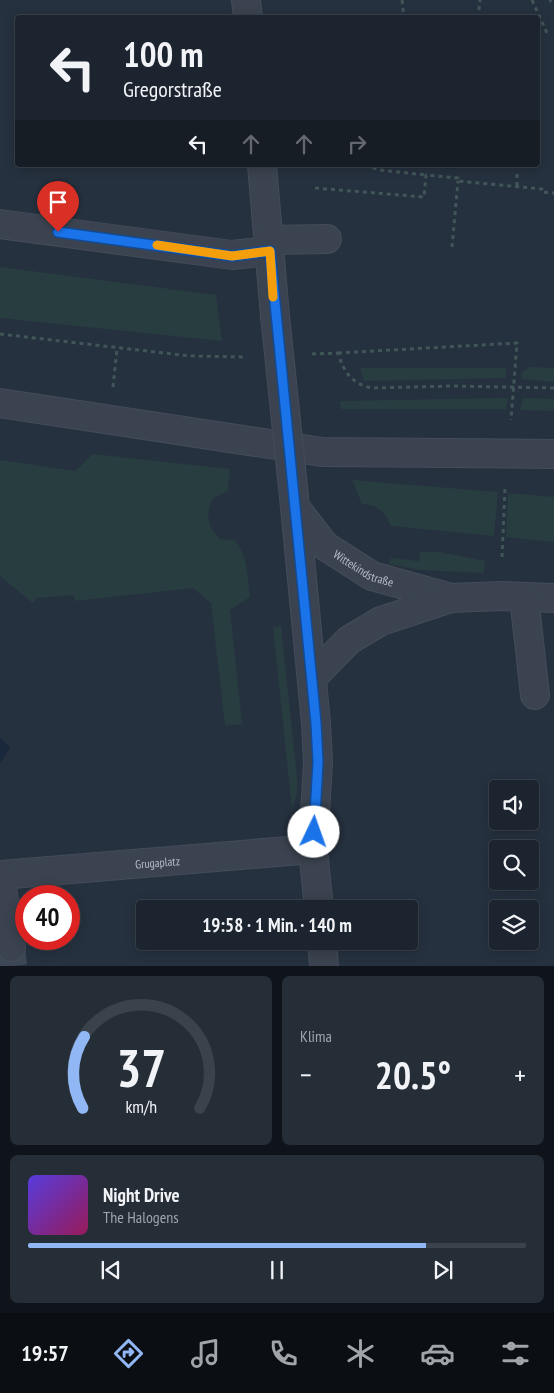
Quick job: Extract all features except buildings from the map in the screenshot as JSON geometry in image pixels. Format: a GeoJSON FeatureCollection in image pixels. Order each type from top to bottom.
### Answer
{"type":"FeatureCollection","features":[{"type":"Feature","properties":{"kind":"street"},"geometry":{"type":"LineString","coordinates":[[246,0],[248,15]]}},
{"type":"Feature","properties":{"kind":"street"},"geometry":{"type":"LineString","coordinates":[[262,167],[275,316],[312,678],[318,762],[313,849],[318,900]]}},
{"type":"Feature","properties":{"kind":"street"},"geometry":{"type":"LineString","coordinates":[[0,224],[232,256],[269,246],[327,239]]}},
{"type":"Feature","properties":{"kind":"street"},"geometry":{"type":"LineString","coordinates":[[1,404],[322,452],[506,452],[554,454]]}},
{"type":"Feature","properties":{"kind":"street","name":"Wittekindstraße"},"geometry":{"type":"LineString","coordinates":[[294,502],[325,546],[372,576],[451,598],[554,598]]}},
{"type":"Feature","properties":{"kind":"street"},"geometry":{"type":"LineString","coordinates":[[524,597],[535,695]]}},
{"type":"Feature","properties":{"kind":"street","name":"Wittekindstraße"},"geometry":{"type":"LineString","coordinates":[[312,678],[349,640],[381,622],[451,598]]}},
{"type":"Feature","properties":{"kind":"street","name":"Grugaplatz"},"geometry":{"type":"LineString","coordinates":[[0,875],[313,849]]}},
{"type":"Feature","properties":{"kind":"street"},"geometry":{"type":"LineString","coordinates":[[0,875],[10,946]]}},
{"type":"Feature","properties":{"kind":"street"},"geometry":{"type":"LineString","coordinates":[[323,950],[324,966]]}},
{"type":"Feature","properties":{"kind":"path"},"geometry":{"type":"LineString","coordinates":[[402,0],[404,15]]}},
{"type":"Feature","properties":{"kind":"path"},"geometry":{"type":"LineString","coordinates":[[478,15],[480,0]]}},
{"type":"Feature","properties":{"kind":"path"},"geometry":{"type":"LineString","coordinates":[[532,0],[539,15]]}},
{"type":"Feature","properties":{"kind":"path"},"geometry":{"type":"LineString","coordinates":[[540,18],[547,33]]}},
{"type":"Feature","properties":{"kind":"path"},"geometry":{"type":"LineString","coordinates":[[370,167],[380,170],[458,178],[458,181],[517,186],[554,193]]}},
{"type":"Feature","properties":{"kind":"path"},"geometry":{"type":"LineString","coordinates":[[517,174],[517,186]]}},
{"type":"Feature","properties":{"kind":"path"},"geometry":{"type":"LineString","coordinates":[[316,188],[424,197],[426,175]]}},
{"type":"Feature","properties":{"kind":"path"},"geometry":{"type":"LineString","coordinates":[[452,247],[458,181]]}},
{"type":"Feature","properties":{"kind":"path"},"geometry":{"type":"LineString","coordinates":[[338,353],[517,344],[512,409],[506,452]]}},
{"type":"Feature","properties":{"kind":"path"},"geometry":{"type":"LineString","coordinates":[[502,557],[505,488]]}},
{"type":"Feature","properties":{"kind":"green space"},"geometry":{"type":"Polygon","coordinates":[[[0,267],[216,295],[222,341],[0,318],[0,267]]]}},
{"type":"Feature","properties":{"kind":"green space"},"geometry":{"type":"Polygon","coordinates":[[[530,367],[554,368],[554,382],[522,379],[522,372],[530,367]]]}},
{"type":"Feature","properties":{"kind":"green space"},"geometry":{"type":"Polygon","coordinates":[[[360,368],[506,368],[506,378],[364,381],[360,368]]]}},
{"type":"Feature","properties":{"kind":"green space"},"geometry":{"type":"Polygon","coordinates":[[[508,398],[506,409],[341,409],[340,401],[508,398]]]}},
{"type":"Feature","properties":{"kind":"green space"},"geometry":{"type":"Polygon","coordinates":[[[523,398],[554,399],[554,411],[520,410],[523,398]]]}},
{"type":"Feature","properties":{"kind":"green space"},"geometry":{"type":"Polygon","coordinates":[[[93,454],[230,469],[228,491],[213,498],[208,515],[212,529],[220,539],[234,540],[245,560],[250,597],[230,610],[242,724],[225,726],[211,603],[193,588],[75,601],[74,595],[37,598],[33,603],[0,576],[0,460],[75,471],[93,454]]]}},
{"type":"Feature","properties":{"kind":"green space"},"geometry":{"type":"Polygon","coordinates":[[[352,480],[498,492],[494,536],[391,526],[386,516],[377,507],[362,504],[352,480]]]}},
{"type":"Feature","properties":{"kind":"green space"},"geometry":{"type":"Polygon","coordinates":[[[508,493],[554,497],[554,542],[506,537],[508,493]]]}},
{"type":"Feature","properties":{"kind":"green space"},"geometry":{"type":"Polygon","coordinates":[[[420,552],[440,552],[485,561],[484,573],[420,570],[389,564],[391,558],[419,561],[420,552]]]}},
{"type":"Feature","properties":{"kind":"green space"},"geometry":{"type":"Polygon","coordinates":[[[281,626],[297,778],[297,793],[292,809],[273,627],[281,626]]]}},
{"type":"Feature","properties":{"kind":"water"},"geometry":{"type":"Polygon","coordinates":[[[0,738],[10,747],[0,764],[0,738]]]}},
{"type":"Feature","properties":{"kind":"tunnel"},"geometry":{"type":"LineString","coordinates":[[11,947],[13,966]]}},
{"type":"Feature","properties":{"kind":"slow traffic"},"geometry":{"type":"LineString","coordinates":[[157,245],[232,256],[270,251],[273,297]]}},
{"type":"Feature","properties":{"kind":"route"},"geometry":{"type":"LineString","coordinates":[[58,232],[232,256],[270,251],[316,723],[318,762],[314,832]]}}]}
